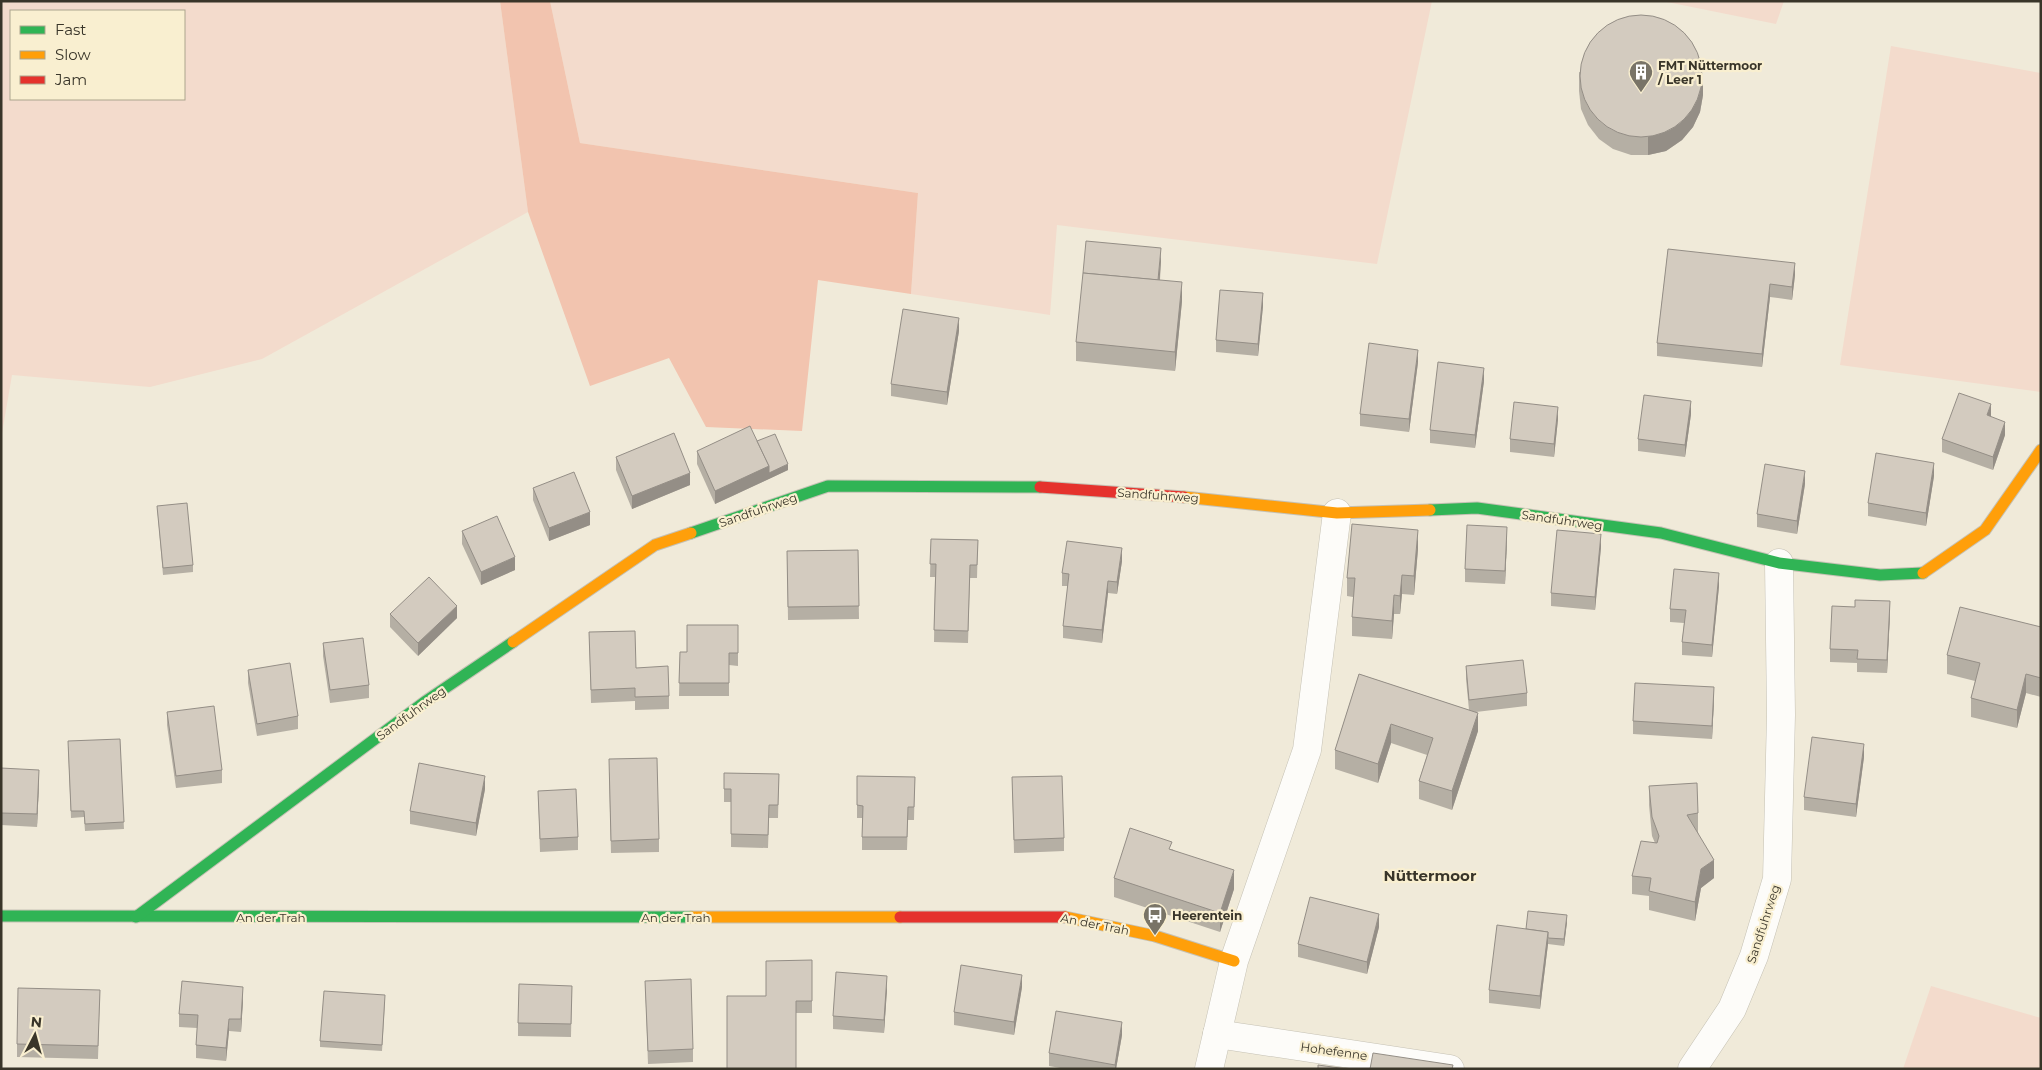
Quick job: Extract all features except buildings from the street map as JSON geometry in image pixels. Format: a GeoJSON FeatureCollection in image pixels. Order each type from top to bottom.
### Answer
{"type":"FeatureCollection","features":[{"type":"Feature","properties":{"kind":"street"},"geometry":{"type":"LineString","coordinates":[[1779,564],[1880,575],[1925,573],[1985,530],[2041,450]]}},
{"type":"Feature","properties":{"kind":"street","name":"Sandfuhrweg"},"geometry":{"type":"LineString","coordinates":[[136,917],[426,701],[655,545],[828,486],[1020,486],[1215,499],[1337,513],[1477,508],[1661,533],[1779,564],[1781,716],[1778,879],[1754,956],[1732,1009],[1692,1069]]}},
{"type":"Feature","properties":{"kind":"street"},"geometry":{"type":"LineString","coordinates":[[1209,1069],[1234,961],[1308,750],[1337,513]]}},
{"type":"Feature","properties":{"kind":"street","name":"An der Trah"},"geometry":{"type":"LineString","coordinates":[[1,916],[1067,917],[1156,936],[1234,961]]}},
{"type":"Feature","properties":{"kind":"street","name":"Hohefenne"},"geometry":{"type":"LineString","coordinates":[[1217,1034],[1450,1069]]}},
{"type":"Feature","properties":{"kind":"shaded area"},"geometry":{"type":"Polygon","coordinates":[[[1,1],[500,1],[528,212],[262,359],[150,387],[12,375],[1,439],[1,1]]]}},
{"type":"Feature","properties":{"kind":"shaded area"},"geometry":{"type":"Polygon","coordinates":[[[500,1],[550,1],[580,143],[918,193],[911,294],[818,280],[802,431],[706,427],[669,358],[590,386],[528,212],[500,1]]]}},
{"type":"Feature","properties":{"kind":"shaded area"},"geometry":{"type":"Polygon","coordinates":[[[550,1],[1432,1],[1377,264],[1057,225],[1050,315],[911,294],[918,193],[580,143],[550,1]]]}},
{"type":"Feature","properties":{"kind":"shaded area"},"geometry":{"type":"Polygon","coordinates":[[[1662,1],[1784,1],[1776,24],[1662,1]]]}},
{"type":"Feature","properties":{"kind":"shaded area"},"geometry":{"type":"Polygon","coordinates":[[[1891,46],[2041,73],[2041,392],[1840,365],[1891,46]]]}},
{"type":"Feature","properties":{"kind":"shaded area"},"geometry":{"type":"Polygon","coordinates":[[[1931,986],[2041,1018],[2041,1069],[1903,1069],[1931,986]]]}},
{"type":"Feature","properties":{"kind":"traffic: fast"},"geometry":{"type":"LineString","coordinates":[[691,533],[828,486],[1040,487]]}},
{"type":"Feature","properties":{"kind":"traffic: fast"},"geometry":{"type":"LineString","coordinates":[[1430,510],[1477,508],[1661,533],[1779,563],[1880,575],[1923,573]]}},
{"type":"Feature","properties":{"kind":"traffic: fast"},"geometry":{"type":"LineString","coordinates":[[136,917],[426,701],[513,642]]}},
{"type":"Feature","properties":{"kind":"traffic: fast"},"geometry":{"type":"LineString","coordinates":[[1,916],[691,917]]}},
{"type":"Feature","properties":{"kind":"traffic: slow"},"geometry":{"type":"LineString","coordinates":[[1923,573],[1985,530],[2041,450]]}},
{"type":"Feature","properties":{"kind":"traffic: slow"},"geometry":{"type":"LineString","coordinates":[[1184,497],[1337,513],[1430,510]]}},
{"type":"Feature","properties":{"kind":"traffic: slow"},"geometry":{"type":"LineString","coordinates":[[513,642],[655,545],[691,533]]}},
{"type":"Feature","properties":{"kind":"traffic: slow"},"geometry":{"type":"LineString","coordinates":[[691,917],[900,917]]}},
{"type":"Feature","properties":{"kind":"traffic: slow"},"geometry":{"type":"LineString","coordinates":[[1065,917],[1155,936],[1234,961]]}},
{"type":"Feature","properties":{"kind":"traffic: jam"},"geometry":{"type":"LineString","coordinates":[[1040,487],[1184,497]]}},
{"type":"Feature","properties":{"kind":"traffic: jam"},"geometry":{"type":"LineString","coordinates":[[900,917],[1065,917]]}},
{"type":"Feature","properties":{"kind":"place","name":"FMT Nüttermoor / Leer 1"},"geometry":{"type":"Point","coordinates":[1641,93]}},
{"type":"Feature","properties":{"kind":"place","name":"Heerentein"},"geometry":{"type":"Point","coordinates":[1155,936]}},
{"type":"Feature","properties":{"kind":"district","name":"Nüttermoor"},"geometry":{"type":"Point","coordinates":[1430,875]}}]}
